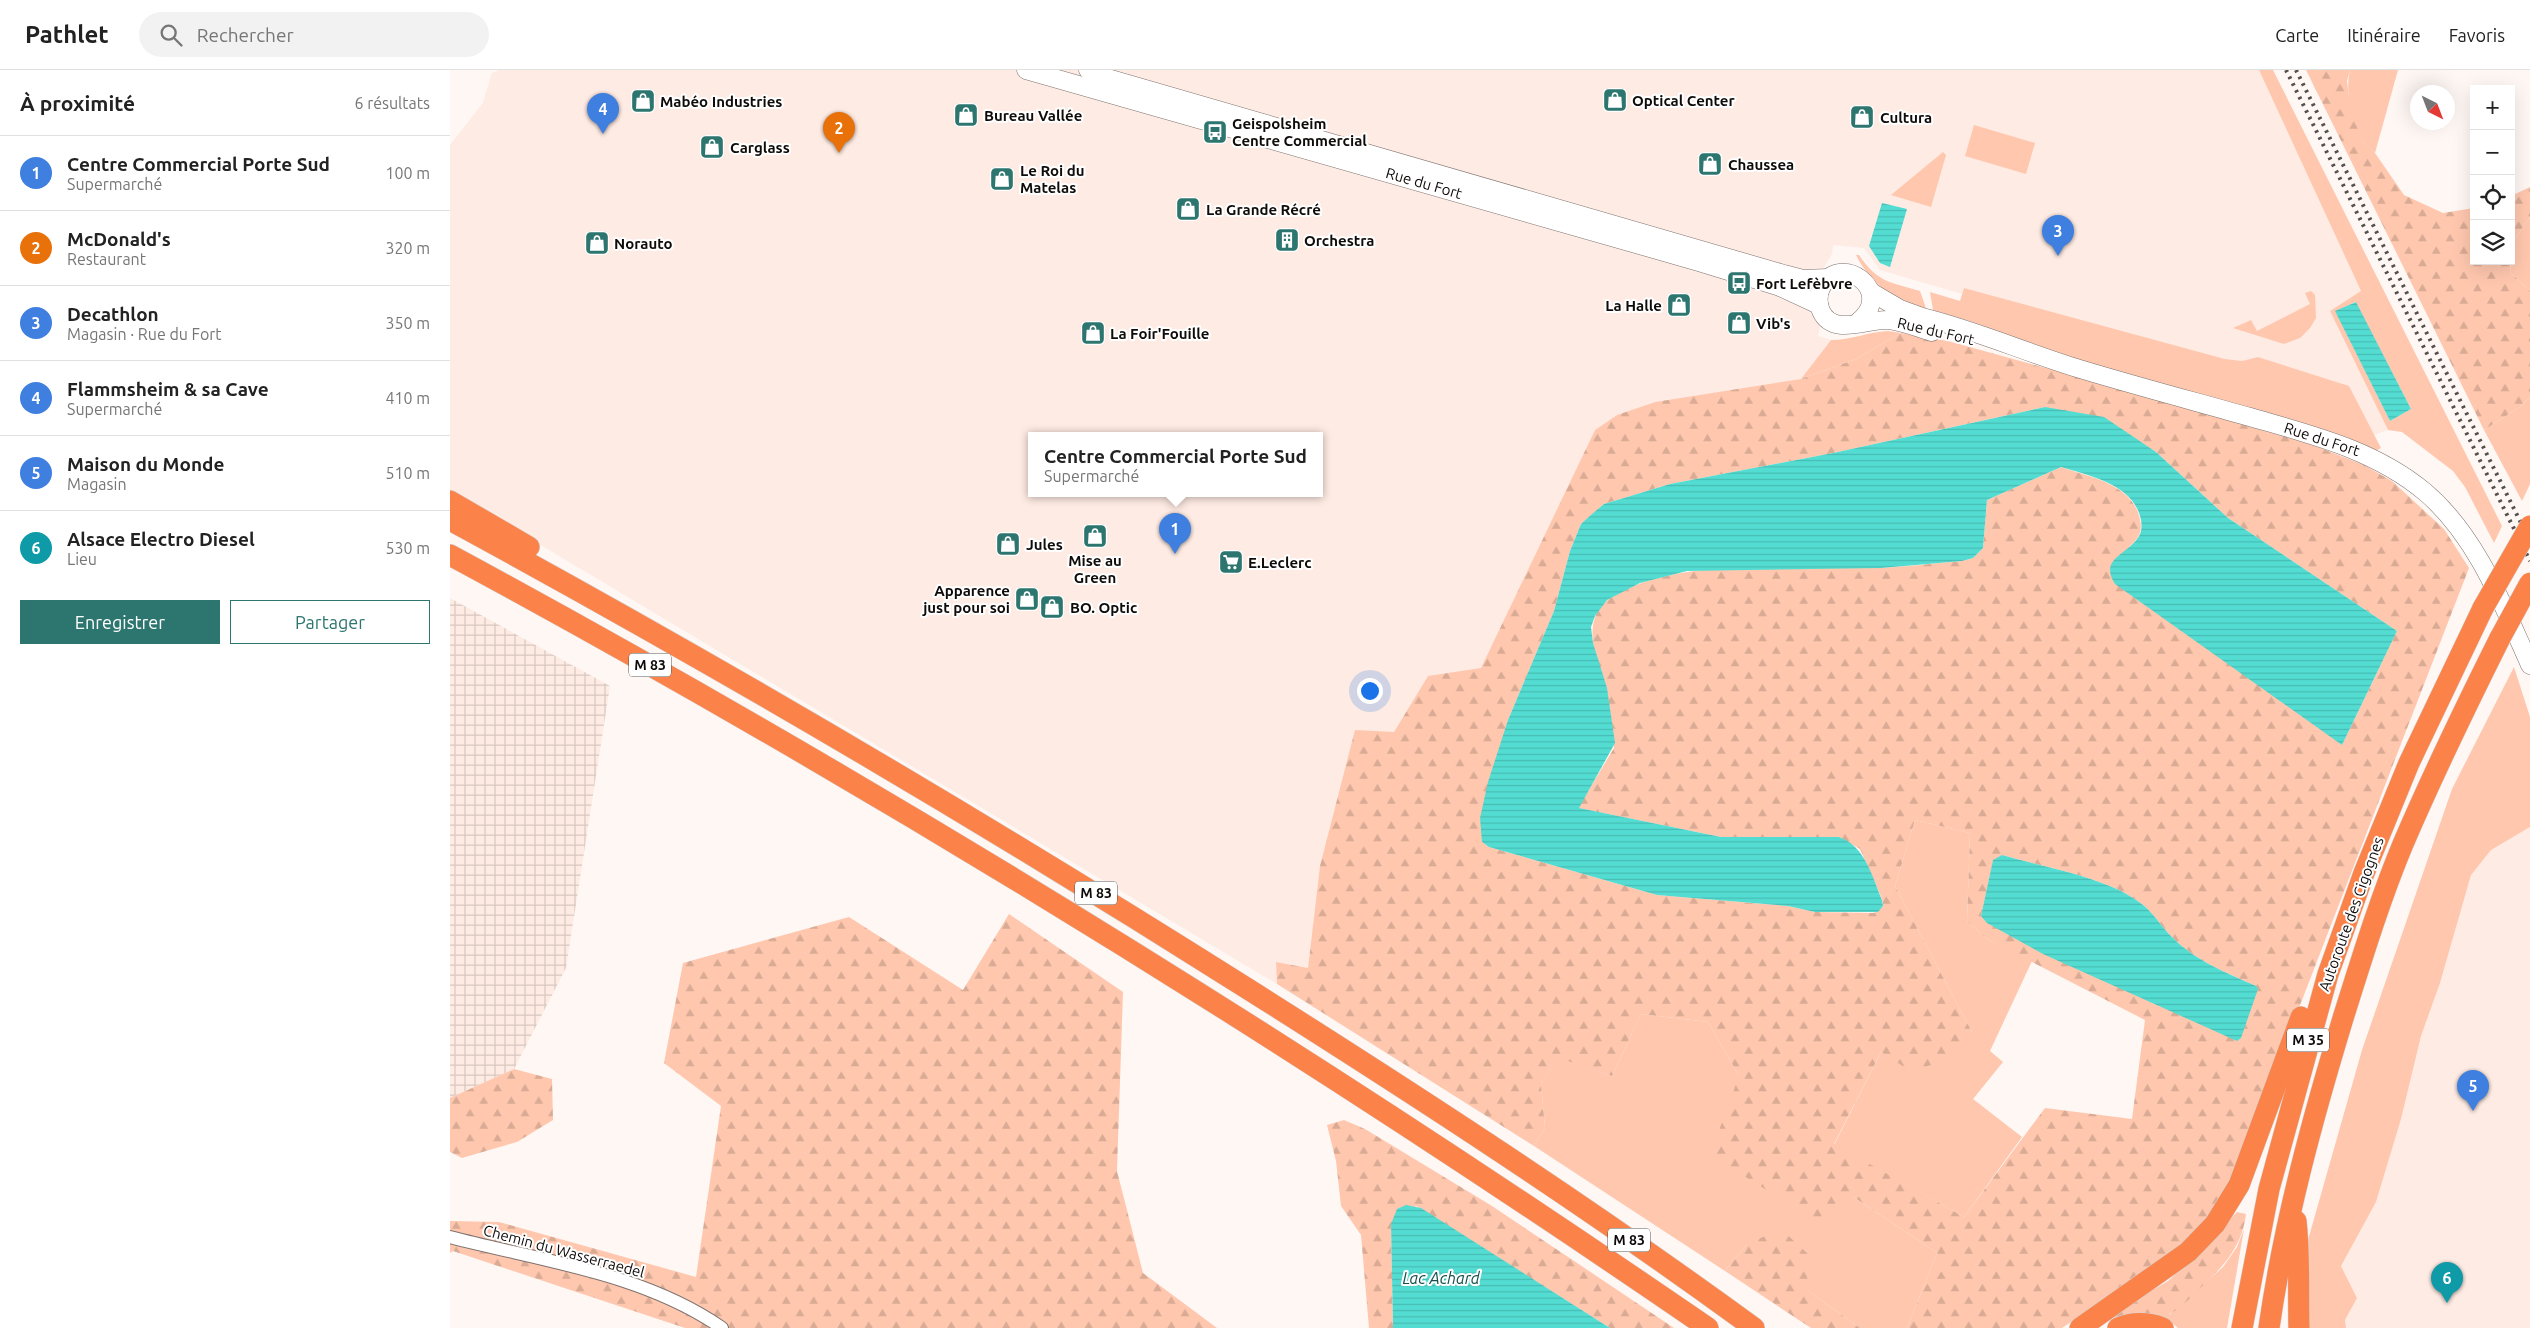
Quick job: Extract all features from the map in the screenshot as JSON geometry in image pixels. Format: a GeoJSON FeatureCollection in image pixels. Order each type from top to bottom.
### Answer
{"type":"FeatureCollection","features":[{"type":"Feature","properties":{"kind":"highway"},"geometry":{"type":"LineString","coordinates":[[450,501],[608,592],[632,620]]}},
{"type":"Feature","properties":{"kind":"highway","name":"M 83"},"geometry":{"type":"LineString","coordinates":[[450,520],[632,620],[1100,895],[1404,1087],[1530,1171],[1754,1328]]}},
{"type":"Feature","properties":{"kind":"highway","name":"Autoroute des Cigognes"},"geometry":{"type":"LineString","coordinates":[[2242,1328],[2269,1189],[2328,974],[2364,873],[2409,763],[2483,608],[2530,526]]}},
{"type":"Feature","properties":{"kind":"highway","name":"M 83"},"geometry":{"type":"LineString","coordinates":[[450,554],[632,654],[1070,912],[1377,1107],[1585,1243],[1708,1328]]}},
{"type":"Feature","properties":{"kind":"highway","name":"Autoroute des Cigognes"},"geometry":{"type":"LineString","coordinates":[[2268,1328],[2294,1201],[2326,1077],[2361,961],[2402,846],[2450,736],[2530,584]]}},
{"type":"Feature","properties":{"kind":"highway"},"geometry":{"type":"LineString","coordinates":[[2080,1328],[2188,1252],[2216,1224],[2227,1207],[2239,1185],[2274,1096],[2382,799],[2409,763]]}},
{"type":"Feature","properties":{"kind":"highway"},"geometry":{"type":"LineString","coordinates":[[2294,1201],[2299,1249],[2297,1276],[2299,1328]]}},
{"type":"Feature","properties":{"kind":"highway"},"geometry":{"type":"LineString","coordinates":[[2118,1328],[2132,1323],[2153,1324],[2163,1328]]}},
{"type":"Feature","properties":{"kind":"main road","name":"Rue du Fort"},"geometry":{"type":"LineString","coordinates":[[1026,70],[1743,275],[1780,287],[1819,306],[1832,323],[1850,325],[1858,322],[1888,320],[1955,338],[2014,348]]}},
{"type":"Feature","properties":{"kind":"main road","name":"Rue du Fort"},"geometry":{"type":"LineString","coordinates":[[1088,70],[1104,77],[1784,274],[1803,279],[1828,278],[1836,274],[1853,274],[1867,284],[1870,292],[1900,309],[1922,318],[2079,369],[2320,437],[2367,454],[2386,464],[2426,493],[2467,541],[2481,564],[2530,665]]}},
{"type":"Feature","properties":{"kind":"main road"},"geometry":{"type":"LineString","coordinates":[[1819,306],[1820,291],[1828,278]]}},
{"type":"Feature","properties":{"kind":"main road"},"geometry":{"type":"LineString","coordinates":[[1858,322],[1869,310],[1870,292]]}},
{"type":"Feature","properties":{"kind":"street","name":"Chemin du Wasserraedel"},"geometry":{"type":"LineString","coordinates":[[450,1237],[627,1281],[698,1312],[722,1328]]}},
{"type":"Feature","properties":{"kind":"shaded area"},"geometry":{"type":"Polygon","coordinates":[[[500,70],[2259,70],[2361,291],[2330,311],[2388,430],[2374,435],[2349,386],[2258,357],[2242,361],[2225,359],[1964,288],[1962,294],[1880,270],[1864,248],[1833,245],[1832,254],[1813,286],[1806,304],[1820,326],[1818,336],[1831,340],[1801,379],[1655,402],[1617,415],[1595,430],[1481,669],[1428,676],[1394,732],[1320,866],[1308,968],[1276,962],[1277,984],[450,491],[450,145],[483,103],[492,73],[500,70]]]}},
{"type":"Feature","properties":{"kind":"shaded area"},"geometry":{"type":"Polygon","coordinates":[[[450,598],[610,686],[566,968],[514,1069],[450,1098],[450,598]]]}},
{"type":"Feature","properties":{"kind":"shaded area"},"geometry":{"type":"Polygon","coordinates":[[[2530,827],[2530,1328],[2346,1328],[2345,1320],[2357,1298],[2341,1266],[2376,1202],[2401,1119],[2421,1036],[2440,983],[2471,875],[2491,850],[2530,827]]]}},
{"type":"Feature","properties":{"kind":"green space"},"geometry":{"type":"Polygon","coordinates":[[[2259,70],[2273,70],[2502,526],[2494,543],[2465,487],[2453,471],[2402,432],[2388,430],[2330,311],[2361,291],[2259,70]],[[2355,302],[2336,312],[2390,421],[2411,409],[2355,302]]]}},
{"type":"Feature","properties":{"kind":"green space"},"geometry":{"type":"Polygon","coordinates":[[[2306,70],[2350,70],[2347,81],[2350,106],[2362,141],[2375,153],[2404,195],[2443,213],[2470,209],[2470,265],[2510,265],[2511,273],[2530,291],[2530,397],[2520,407],[2484,430],[2306,70]]]}},
{"type":"Feature","properties":{"kind":"green space"},"geometry":{"type":"Polygon","coordinates":[[[2350,70],[2398,70],[2375,153],[2363,142],[2352,118],[2348,87],[2350,70]]]}},
{"type":"Feature","properties":{"kind":"green space"},"geometry":{"type":"Polygon","coordinates":[[[1974,125],[2035,143],[2026,174],[1965,156],[1974,125]]]}},
{"type":"Feature","properties":{"kind":"green space"},"geometry":{"type":"Polygon","coordinates":[[[1943,152],[1946,155],[1931,207],[1891,195],[1943,152]]]}},
{"type":"Feature","properties":{"kind":"green space"},"geometry":{"type":"Polygon","coordinates":[[[2530,187],[2530,217],[2515,239],[2515,220],[2515,194],[2530,187]]]}},
{"type":"Feature","properties":{"kind":"green space"},"geometry":{"type":"Polygon","coordinates":[[[2530,217],[2530,291],[2511,273],[2510,265],[2515,265],[2515,239],[2530,217]]]}},
{"type":"Feature","properties":{"kind":"green space"},"geometry":{"type":"Polygon","coordinates":[[[1856,255],[1859,255],[1872,271],[1885,280],[1920,291],[1927,311],[1924,315],[1894,297],[1877,283],[1862,266],[1856,255]]]}},
{"type":"Feature","properties":{"kind":"green space"},"geometry":{"type":"Polygon","coordinates":[[[1964,288],[2225,359],[2242,361],[2258,357],[2349,386],[2381,448],[2374,452],[2305,424],[1973,330],[1975,323],[1933,310],[1930,292],[1960,301],[1964,288]]]}},
{"type":"Feature","properties":{"kind":"green space"},"geometry":{"type":"Polygon","coordinates":[[[2311,291],[2315,295],[2316,318],[2310,328],[2300,338],[2284,344],[2233,328],[2251,320],[2257,331],[2310,304],[2305,293],[2311,291]]]}},
{"type":"Feature","properties":{"kind":"green space"},"geometry":{"type":"Polygon","coordinates":[[[1888,331],[1901,333],[1856,359],[1801,379],[1831,340],[1888,331]]]}},
{"type":"Feature","properties":{"kind":"green space"},"geometry":{"type":"Polygon","coordinates":[[[1901,333],[1948,341],[2310,444],[2364,465],[2392,481],[2444,529],[2469,568],[2234,1176],[2207,1218],[2167,1258],[2062,1328],[1907,1328],[1937,1253],[1852,1196],[1817,1221],[1710,1155],[1739,1076],[1708,1022],[1641,1014],[1612,1076],[1556,1057],[1541,1084],[1545,1128],[1534,1146],[1277,984],[1276,962],[1308,968],[1320,866],[1355,730],[1394,732],[1428,676],[1481,668],[1595,430],[1617,415],[1655,402],[1801,379],[1856,359],[1901,333]],[[2045,407],[1833,453],[1670,484],[1604,504],[1581,524],[1570,551],[1554,611],[1508,720],[1482,842],[1489,847],[1657,895],[1788,906],[1815,912],[1874,913],[1883,906],[1882,899],[1860,849],[1839,837],[1721,837],[1578,808],[1614,748],[1593,643],[1593,625],[1597,613],[1609,599],[1636,585],[1667,576],[1702,570],[1739,567],[1878,568],[1962,561],[1973,558],[1983,548],[1987,500],[2061,467],[2109,484],[2129,498],[2136,508],[2141,528],[2137,538],[2129,547],[2342,745],[2397,631],[2228,518],[2156,452],[2141,443],[2045,407]],[[1915,820],[1895,886],[1972,1032],[1960,1054],[1912,1072],[1881,1052],[1834,1144],[1964,1217],[2045,1108],[2132,1119],[2145,1020],[1987,939],[1967,921],[1970,833],[1915,820]],[[2002,855],[1993,861],[1981,916],[2256,986],[2212,966],[2182,946],[2169,934],[2153,914],[2125,893],[2092,879],[2002,855]]]}},
{"type":"Feature","properties":{"kind":"green space"},"geometry":{"type":"Polygon","coordinates":[[[2530,397],[2530,484],[2522,501],[2484,430],[2520,407],[2530,397]]]}},
{"type":"Feature","properties":{"kind":"green space"},"geometry":{"type":"Polygon","coordinates":[[[2514,667],[2530,717],[2530,827],[2491,850],[2471,875],[2440,983],[2421,1036],[2401,1119],[2376,1202],[2341,1266],[2357,1298],[2345,1320],[2346,1328],[2309,1328],[2308,1240],[2362,1050],[2452,789],[2514,667]]]}},
{"type":"Feature","properties":{"kind":"green space"},"geometry":{"type":"Polygon","coordinates":[[[1915,820],[1970,833],[1967,921],[1987,939],[2032,961],[1990,1051],[2003,1062],[1973,1099],[2022,1137],[1964,1217],[1834,1145],[1881,1052],[1972,1032],[1895,886],[1915,820]]]}},
{"type":"Feature","properties":{"kind":"green space"},"geometry":{"type":"Polygon","coordinates":[[[1009,914],[1123,992],[1117,1171],[1143,1273],[1217,1328],[685,1328],[453,1251],[450,1253],[450,1221],[499,1222],[696,1277],[721,1106],[664,1063],[683,963],[849,917],[963,990],[1009,914]]]}},
{"type":"Feature","properties":{"kind":"green space"},"geometry":{"type":"Polygon","coordinates":[[[1641,1014],[1708,1022],[1739,1076],[1852,1196],[1937,1253],[1907,1328],[1860,1328],[1807,1290],[1807,1254],[1747,1244],[1725,1271],[1534,1146],[1545,1128],[1541,1084],[1556,1056],[1612,1076],[1641,1014]]]}},
{"type":"Feature","properties":{"kind":"green space"},"geometry":{"type":"Polygon","coordinates":[[[514,1069],[552,1079],[553,1120],[517,1142],[462,1158],[450,1152],[450,1098],[514,1069]]]}},
{"type":"Feature","properties":{"kind":"green space"},"geometry":{"type":"Polygon","coordinates":[[[1344,1120],[1365,1129],[1492,1206],[1674,1328],[1610,1328],[1416,1206],[1391,1224],[1393,1328],[1369,1328],[1361,1235],[1341,1206],[1336,1161],[1327,1125],[1344,1120]]]}},
{"type":"Feature","properties":{"kind":"green space"},"geometry":{"type":"Polygon","coordinates":[[[2237,1212],[2246,1214],[2244,1226],[2235,1247],[2215,1274],[2185,1303],[2166,1315],[2114,1321],[2112,1314],[2168,1281],[2237,1212]]]}},
{"type":"Feature","properties":{"kind":"green space"},"geometry":{"type":"Polygon","coordinates":[[[1781,1229],[1808,1254],[1807,1290],[1860,1328],[1811,1328],[1725,1271],[1747,1244],[1781,1229]]]}},
{"type":"Feature","properties":{"kind":"green space"},"geometry":{"type":"Polygon","coordinates":[[[2244,1229],[2227,1328],[2178,1328],[2155,1315],[2170,1314],[2223,1267],[2237,1247],[2244,1229]]]}},
{"type":"Feature","properties":{"kind":"water"},"geometry":{"type":"Polygon","coordinates":[[[1882,203],[1907,209],[1890,267],[1880,263],[1869,246],[1882,203]]]}},
{"type":"Feature","properties":{"kind":"water"},"geometry":{"type":"Polygon","coordinates":[[[2356,302],[2411,409],[2390,421],[2335,311],[2356,302]]]}},
{"type":"Feature","properties":{"kind":"water"},"geometry":{"type":"Polygon","coordinates":[[[2045,407],[2104,417],[2156,452],[2228,518],[2397,631],[2342,745],[2115,584],[2110,569],[2112,563],[2132,545],[2141,532],[2141,520],[2137,508],[2130,498],[2109,483],[2061,467],[1987,500],[1983,548],[1973,558],[1962,561],[1881,568],[1687,571],[1640,583],[1607,600],[1595,616],[1591,627],[1593,643],[1607,688],[1615,743],[1579,808],[1721,837],[1839,837],[1855,847],[1871,872],[1882,900],[1883,906],[1878,912],[1815,912],[1788,906],[1657,895],[1489,847],[1482,842],[1480,818],[1488,782],[1508,720],[1554,611],[1570,551],[1581,524],[1604,504],[1670,484],[1833,453],[2045,407]]]}},
{"type":"Feature","properties":{"kind":"water"},"geometry":{"type":"Polygon","coordinates":[[[2002,855],[2092,879],[2125,893],[2153,914],[2169,934],[2182,946],[2212,966],[2256,986],[2258,989],[2241,1038],[2237,1041],[2043,954],[1987,923],[1981,916],[1993,860],[2002,855]]]}},
{"type":"Feature","properties":{"kind":"water","name":"Lac Achard"},"geometry":{"type":"Polygon","coordinates":[[[1406,1205],[1421,1208],[1610,1328],[1393,1328],[1391,1224],[1397,1209],[1406,1205]]]}},
{"type":"Feature","properties":{"kind":"railway"},"geometry":{"type":"LineString","coordinates":[[2286,70],[2530,561]]}},
{"type":"Feature","properties":{"kind":"railway"},"geometry":{"type":"LineString","coordinates":[[2296,70],[2530,541]]}},
{"type":"Feature","properties":{"kind":"place","name":"Optical Center"},"geometry":{"type":"Point","coordinates":[1615,100]}},
{"type":"Feature","properties":{"kind":"place","name":"Mabéo Industries"},"geometry":{"type":"Point","coordinates":[643,101]}},
{"type":"Feature","properties":{"kind":"place","name":"Bureau Vallée"},"geometry":{"type":"Point","coordinates":[966,115]}},
{"type":"Feature","properties":{"kind":"place","name":"Cultura"},"geometry":{"type":"Point","coordinates":[1862,117]}},
{"type":"Feature","properties":{"kind":"place","name":"Geispolsheim Centre Commercial"},"geometry":{"type":"Point","coordinates":[1215,132]}},
{"type":"Feature","properties":{"kind":"place","name":"Flammsheim & sa Cave"},"geometry":{"type":"Point","coordinates":[603,134]}},
{"type":"Feature","properties":{"kind":"place","name":"Carglass"},"geometry":{"type":"Point","coordinates":[712,147]}},
{"type":"Feature","properties":{"kind":"place","name":"McDonald's"},"geometry":{"type":"Point","coordinates":[839,153]}},
{"type":"Feature","properties":{"kind":"place","name":"Chaussea"},"geometry":{"type":"Point","coordinates":[1710,164]}},
{"type":"Feature","properties":{"kind":"place","name":"Le Roi du Matelas"},"geometry":{"type":"Point","coordinates":[1002,179]}},
{"type":"Feature","properties":{"kind":"place","name":"La Grande Récré"},"geometry":{"type":"Point","coordinates":[1188,209]}},
{"type":"Feature","properties":{"kind":"place","name":"Orchestra"},"geometry":{"type":"Point","coordinates":[1287,240]}},
{"type":"Feature","properties":{"kind":"place","name":"Norauto"},"geometry":{"type":"Point","coordinates":[597,243]}},
{"type":"Feature","properties":{"kind":"place","name":"Decathlon"},"geometry":{"type":"Point","coordinates":[2058,256]}},
{"type":"Feature","properties":{"kind":"place","name":"Fort Lefèbvre"},"geometry":{"type":"Point","coordinates":[1739,283]}},
{"type":"Feature","properties":{"kind":"place","name":"La Halle"},"geometry":{"type":"Point","coordinates":[1679,305]}},
{"type":"Feature","properties":{"kind":"place","name":"Vib's"},"geometry":{"type":"Point","coordinates":[1739,323]}},
{"type":"Feature","properties":{"kind":"place","name":"La Foir'Fouille"},"geometry":{"type":"Point","coordinates":[1093,333]}},
{"type":"Feature","properties":{"kind":"place","name":"Mise au Green"},"geometry":{"type":"Point","coordinates":[1095,536]}},
{"type":"Feature","properties":{"kind":"place","name":"Jules"},"geometry":{"type":"Point","coordinates":[1008,544]}},
{"type":"Feature","properties":{"kind":"place","name":"Centre Commercial Porte Sud"},"geometry":{"type":"Point","coordinates":[1175,554]}},
{"type":"Feature","properties":{"kind":"place","name":"E.Leclerc"},"geometry":{"type":"Point","coordinates":[1231,562]}},
{"type":"Feature","properties":{"kind":"place","name":"Apparence just pour soi"},"geometry":{"type":"Point","coordinates":[1027,599]}},
{"type":"Feature","properties":{"kind":"place","name":"BO. Optic"},"geometry":{"type":"Point","coordinates":[1052,607]}},
{"type":"Feature","properties":{"kind":"place","name":"Maison du Monde"},"geometry":{"type":"Point","coordinates":[2473,1111]}},
{"type":"Feature","properties":{"kind":"place","name":"Alsace Electro Diesel"},"geometry":{"type":"Point","coordinates":[2447,1303]}}]}
